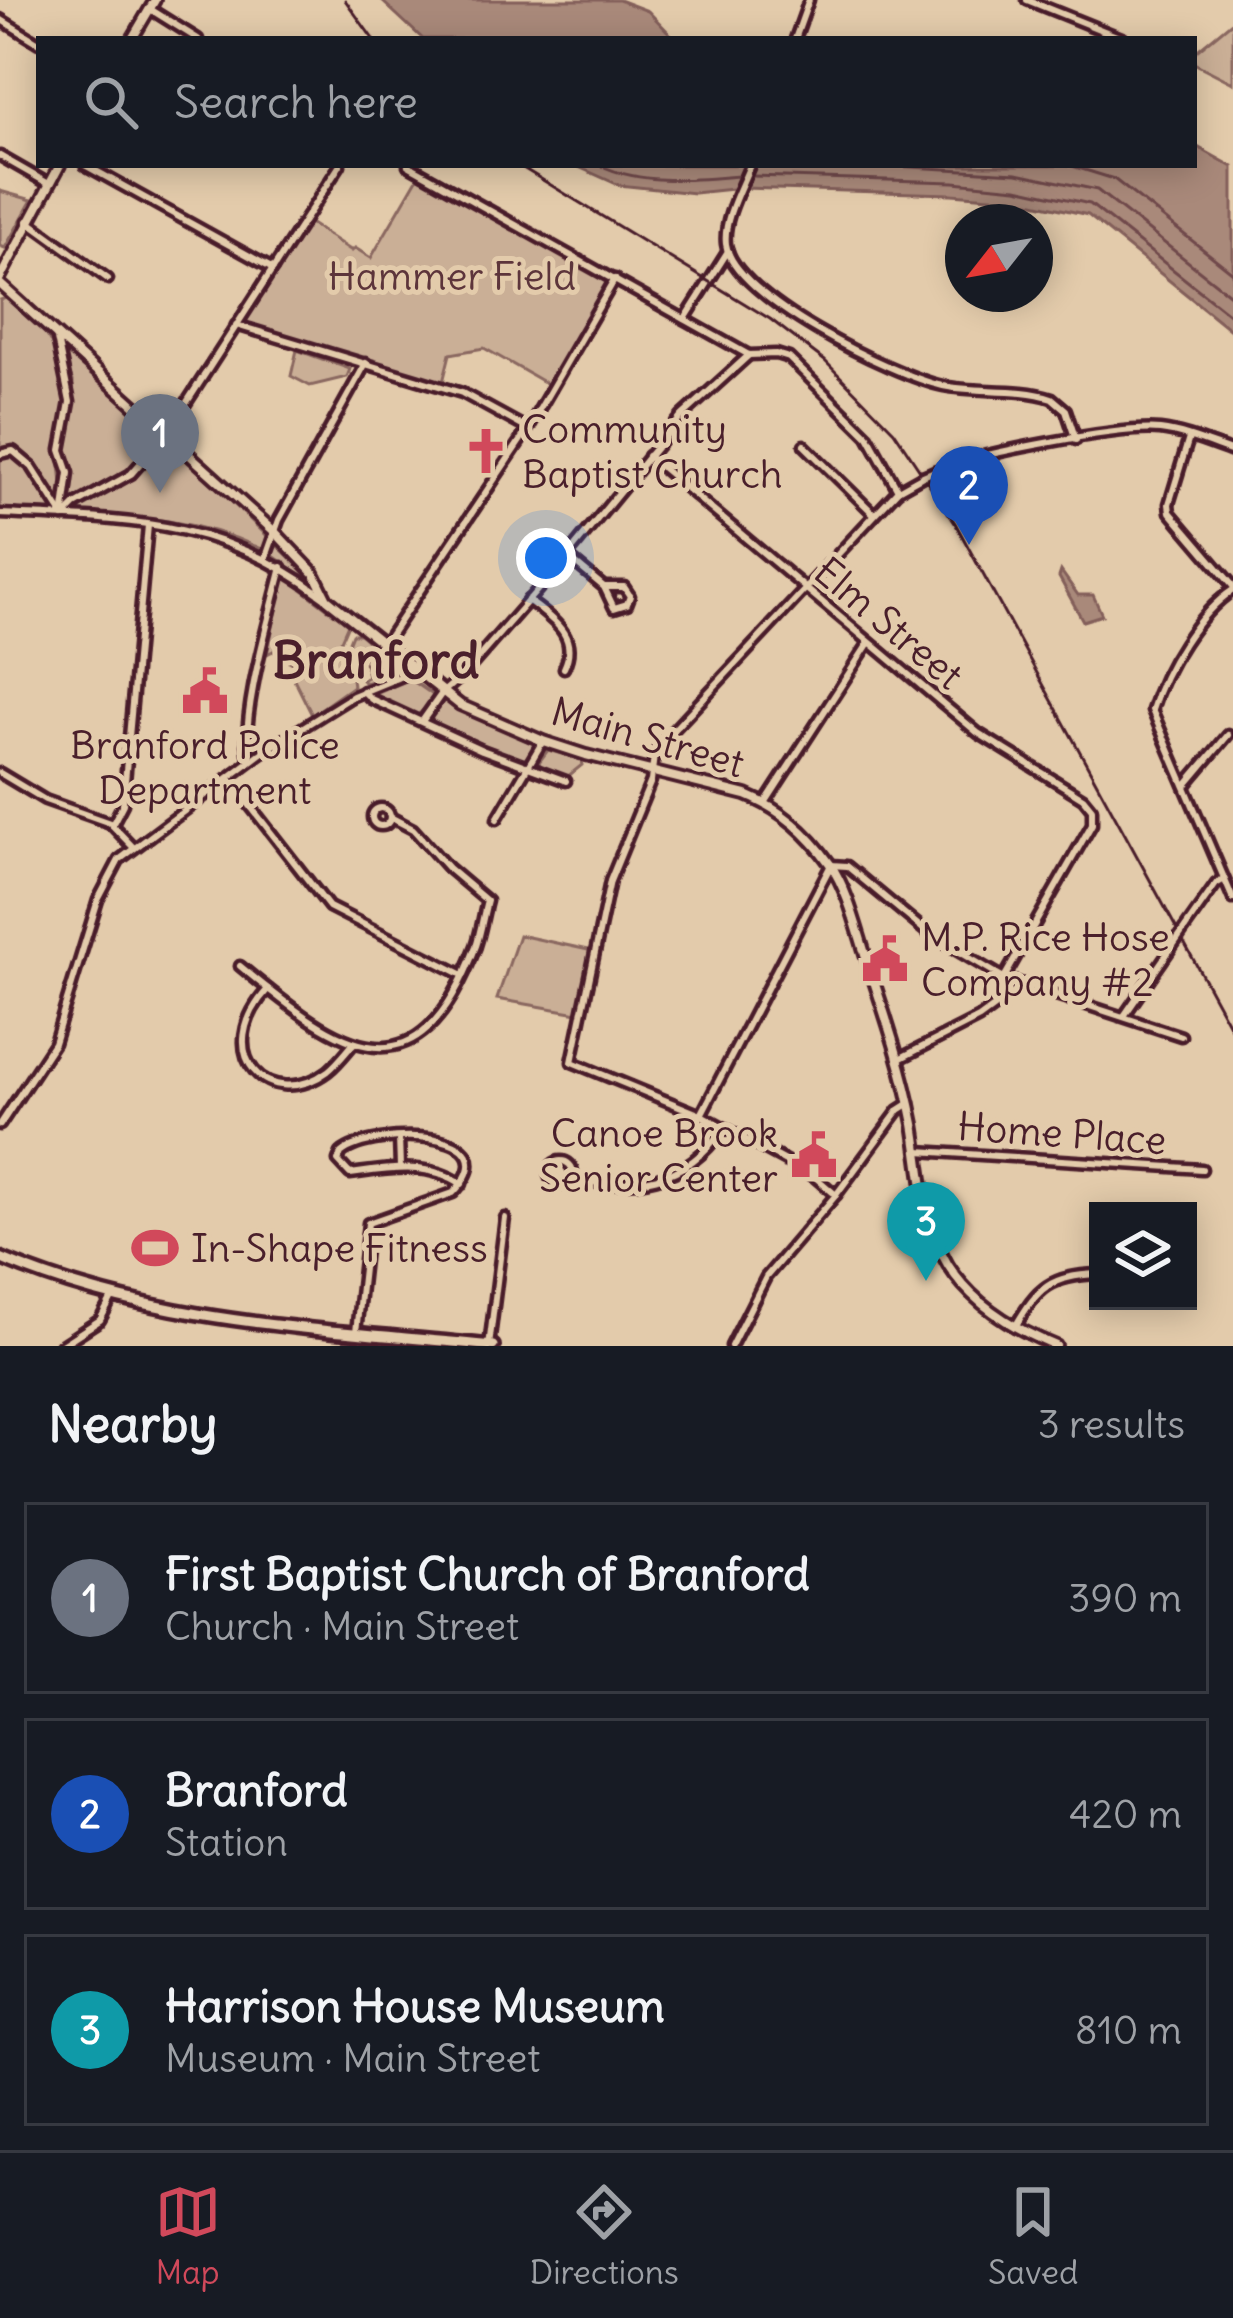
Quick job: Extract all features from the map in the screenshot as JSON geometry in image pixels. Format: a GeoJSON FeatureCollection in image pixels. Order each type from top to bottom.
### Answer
{"type":"FeatureCollection","features":[{"type":"Feature","properties":{"kind":"main road"},"geometry":{"type":"LineString","coordinates":[[134,36],[152,4]]}},
{"type":"Feature","properties":{"kind":"main road"},"geometry":{"type":"LineString","coordinates":[[58,168],[0,281],[275,532],[314,573],[327,599]]}},
{"type":"Feature","properties":{"kind":"main road","name":"Main Street"},"geometry":{"type":"LineString","coordinates":[[327,599],[447,696],[543,741],[726,788],[765,803],[804,832],[831,865],[855,922],[899,1059],[934,1234],[948,1264],[984,1306],[1056,1346]]}},
{"type":"Feature","properties":{"kind":"main road"},"geometry":{"type":"LineString","coordinates":[[0,1258],[112,1298],[178,1312],[491,1346]]}},
{"type":"Feature","properties":{"kind":"street"},"geometry":{"type":"LineString","coordinates":[[796,36],[809,0]]}},
{"type":"Feature","properties":{"kind":"street"},"geometry":{"type":"LineString","coordinates":[[1027,0],[1117,36]]}},
{"type":"Feature","properties":{"kind":"street"},"geometry":{"type":"LineString","coordinates":[[152,4],[194,36]]}},
{"type":"Feature","properties":{"kind":"street"},"geometry":{"type":"LineString","coordinates":[[0,19],[36,41]]}},
{"type":"Feature","properties":{"kind":"street"},"geometry":{"type":"LineString","coordinates":[[0,156],[49,184]]}},
{"type":"Feature","properties":{"kind":"street"},"geometry":{"type":"LineString","coordinates":[[90,168],[273,269]]}},
{"type":"Feature","properties":{"kind":"street"},"geometry":{"type":"LineString","coordinates":[[63,517],[75,505],[131,474],[166,433],[338,168]]}},
{"type":"Feature","properties":{"kind":"street"},"geometry":{"type":"LineString","coordinates":[[413,168],[749,355],[782,355],[795,362],[868,436],[898,490]]}},
{"type":"Feature","properties":{"kind":"street"},"geometry":{"type":"LineString","coordinates":[[749,168],[726,230],[728,251],[738,272],[752,285],[862,356],[942,386],[1052,398],[1066,410],[1076,440]]}},
{"type":"Feature","properties":{"kind":"street"},"geometry":{"type":"LineString","coordinates":[[28,221],[109,279]]}},
{"type":"Feature","properties":{"kind":"street"},"geometry":{"type":"LineString","coordinates":[[685,320],[728,251]]}},
{"type":"Feature","properties":{"kind":"street"},"geometry":{"type":"LineString","coordinates":[[383,646],[528,429],[615,280]]}},
{"type":"Feature","properties":{"kind":"street"},"geometry":{"type":"LineString","coordinates":[[236,326],[479,399],[528,429]]}},
{"type":"Feature","properties":{"kind":"street"},"geometry":{"type":"LineString","coordinates":[[56,334],[70,402],[61,450],[69,473],[63,517]]}},
{"type":"Feature","properties":{"kind":"street"},"geometry":{"type":"LineString","coordinates":[[423,720],[682,416],[749,355]]}},
{"type":"Feature","properties":{"kind":"street"},"geometry":{"type":"LineString","coordinates":[[266,557],[366,363]]}},
{"type":"Feature","properties":{"kind":"street"},"geometry":{"type":"LineString","coordinates":[[836,1195],[814,1177],[701,1115],[572,1062],[610,881],[654,755],[873,513],[898,490],[923,476],[1076,440],[1150,430],[1233,452]]}},
{"type":"Feature","properties":{"kind":"street"},"geometry":{"type":"LineString","coordinates":[[1189,438],[1170,512],[1233,588],[1197,622],[1156,696],[1153,716],[1233,898]]}},
{"type":"Feature","properties":{"kind":"street"},"geometry":{"type":"LineString","coordinates":[[805,446],[873,513]]}},
{"type":"Feature","properties":{"kind":"street"},"geometry":{"type":"LineString","coordinates":[[0,454],[13,451],[24,458],[63,517]]}},
{"type":"Feature","properties":{"kind":"street","name":"Elm Street"},"geometry":{"type":"LineString","coordinates":[[648,456],[978,733],[1083,798],[1092,809],[1092,824],[1004,978]]}},
{"type":"Feature","properties":{"kind":"street","name":"Main Street"},"geometry":{"type":"LineString","coordinates":[[0,514],[205,534],[266,557],[327,599]]}},
{"type":"Feature","properties":{"kind":"street"},"geometry":{"type":"LineString","coordinates":[[112,825],[124,801],[148,525]]}},
{"type":"Feature","properties":{"kind":"street"},"geometry":{"type":"LineString","coordinates":[[567,556],[604,587],[614,608],[627,604],[630,596],[624,587],[604,587]]}},
{"type":"Feature","properties":{"kind":"street"},"geometry":{"type":"LineString","coordinates":[[250,761],[246,744],[255,687],[282,567]]}},
{"type":"Feature","properties":{"kind":"street"},"geometry":{"type":"LineString","coordinates":[[528,600],[566,635],[570,650],[564,668]]}},
{"type":"Feature","properties":{"kind":"street"},"geometry":{"type":"LineString","coordinates":[[765,803],[868,644]]}},
{"type":"Feature","properties":{"kind":"street"},"geometry":{"type":"LineString","coordinates":[[0,1125],[54,1043],[103,887],[114,866],[250,761],[363,691],[414,671]]}},
{"type":"Feature","properties":{"kind":"street"},"geometry":{"type":"LineString","coordinates":[[363,691],[371,699],[566,782]]}},
{"type":"Feature","properties":{"kind":"street"},"geometry":{"type":"LineString","coordinates":[[1185,786],[1228,735]]}},
{"type":"Feature","properties":{"kind":"street"},"geometry":{"type":"LineString","coordinates":[[497,819],[543,741]]}},
{"type":"Feature","properties":{"kind":"street"},"geometry":{"type":"LineString","coordinates":[[0,773],[45,800],[112,825],[133,847]]}},
{"type":"Feature","properties":{"kind":"street"},"geometry":{"type":"LineString","coordinates":[[230,780],[334,912],[463,975]]}},
{"type":"Feature","properties":{"kind":"street"},"geometry":{"type":"LineString","coordinates":[[240,966],[307,1019],[354,1043],[386,1050],[411,1042],[436,1020],[463,975],[487,901],[413,829],[390,818]]}},
{"type":"Feature","properties":{"kind":"street"},"geometry":{"type":"LineString","coordinates":[[701,1115],[831,865],[847,866],[929,934],[1004,978],[1181,1036]]}},
{"type":"Feature","properties":{"kind":"street"},"geometry":{"type":"LineString","coordinates":[[1124,1016],[1216,884],[1228,881]]}},
{"type":"Feature","properties":{"kind":"street"},"geometry":{"type":"LineString","coordinates":[[899,1059],[979,1018],[1026,983]]}},
{"type":"Feature","properties":{"kind":"street"},"geometry":{"type":"LineString","coordinates":[[268,989],[248,1014],[242,1043],[252,1068],[265,1079],[293,1084],[322,1075],[354,1043]]}},
{"type":"Feature","properties":{"kind":"street"},"geometry":{"type":"LineString","coordinates":[[731,1346],[766,1276],[836,1195],[899,1110],[910,1103]]}},
{"type":"Feature","properties":{"kind":"street"},"geometry":{"type":"LineString","coordinates":[[571,1180],[623,1182],[676,1174],[709,1150],[722,1130]]}},
{"type":"Feature","properties":{"kind":"street"},"geometry":{"type":"LineString","coordinates":[[399,1138],[400,1167]]}},
{"type":"Feature","properties":{"kind":"street"},"geometry":{"type":"LineString","coordinates":[[356,1332],[368,1223],[442,1198],[462,1184],[471,1164],[466,1152],[453,1142],[399,1138],[349,1146],[338,1162],[350,1174],[400,1167],[449,1174],[462,1184]]}},
{"type":"Feature","properties":{"kind":"street","name":"Home Place"},"geometry":{"type":"LineString","coordinates":[[919,1151],[1202,1168]]}},
{"type":"Feature","properties":{"kind":"street"},"geometry":{"type":"LineString","coordinates":[[491,1346],[505,1218]]}},
{"type":"Feature","properties":{"kind":"street"},"geometry":{"type":"LineString","coordinates":[[1015,1327],[1030,1300],[1059,1277],[1089,1275]]}},
{"type":"Feature","properties":{"kind":"street"},"geometry":{"type":"LineString","coordinates":[[60,1346],[100,1320],[112,1298]]}},
{"type":"Feature","properties":{"kind":"green space"},"geometry":{"type":"Polygon","coordinates":[[[1233,21],[1233,83],[1197,65],[1197,51],[1233,21]]]}},
{"type":"Feature","properties":{"kind":"green space","name":"Hammer Field"},"geometry":{"type":"Polygon","coordinates":[[[421,172],[615,279],[552,387],[484,348],[450,354],[442,386],[236,325],[305,220],[371,258],[421,172]]]}},
{"type":"Feature","properties":{"kind":"green space"},"geometry":{"type":"Polygon","coordinates":[[[0,191],[32,200],[5,248],[0,246],[0,191]]]}},
{"type":"Feature","properties":{"kind":"green space"},"geometry":{"type":"Polygon","coordinates":[[[6,298],[43,330],[62,374],[66,407],[58,453],[62,485],[49,513],[0,510],[0,300],[6,298]]]}},
{"type":"Feature","properties":{"kind":"green space"},"geometry":{"type":"Polygon","coordinates":[[[63,345],[159,436],[130,468],[71,502],[73,478],[64,450],[73,381],[63,361],[63,345]]]}},
{"type":"Feature","properties":{"kind":"green space"},"geometry":{"type":"Polygon","coordinates":[[[297,350],[350,369],[347,377],[310,386],[291,376],[297,350]]]}},
{"type":"Feature","properties":{"kind":"green space"},"geometry":{"type":"Polygon","coordinates":[[[167,440],[312,579],[234,537],[146,518],[79,514],[79,506],[131,477],[167,440]]]}},
{"type":"Feature","properties":{"kind":"green space"},"geometry":{"type":"Polygon","coordinates":[[[287,578],[348,624],[339,645],[353,686],[312,715],[294,679],[294,664],[273,651],[267,654],[287,578]]]}},
{"type":"Feature","properties":{"kind":"green space"},"geometry":{"type":"Polygon","coordinates":[[[352,634],[360,634],[397,666],[397,674],[365,683],[362,680],[368,676],[365,663],[359,662],[363,658],[360,651],[348,644],[352,634]]]}},
{"type":"Feature","properties":{"kind":"green space"},"geometry":{"type":"Polygon","coordinates":[[[410,679],[433,695],[418,715],[371,696],[410,679]]]}},
{"type":"Feature","properties":{"kind":"green space"},"geometry":{"type":"Polygon","coordinates":[[[445,701],[534,744],[529,761],[433,722],[430,714],[445,701]]]}},
{"type":"Feature","properties":{"kind":"green space"},"geometry":{"type":"Polygon","coordinates":[[[548,750],[582,760],[582,765],[567,777],[542,770],[539,762],[548,750]]]}},
{"type":"Feature","properties":{"kind":"green space"},"geometry":{"type":"Polygon","coordinates":[[[519,935],[593,951],[578,1013],[497,999],[519,935]]]}},
{"type":"Feature","properties":{"kind":"water"},"geometry":{"type":"Polygon","coordinates":[[[381,0],[619,0],[648,11],[672,36],[420,36],[381,0]]]}},
{"type":"Feature","properties":{"kind":"water"},"geometry":{"type":"Polygon","coordinates":[[[1197,147],[1233,167],[1233,332],[1088,215],[1053,204],[952,194],[742,188],[694,193],[619,185],[581,168],[1197,168],[1197,147]]]}},
{"type":"Feature","properties":{"kind":"water"},"geometry":{"type":"Polygon","coordinates":[[[1061,571],[1078,595],[1093,595],[1102,615],[1083,621],[1059,577],[1061,571]]]}},
{"type":"Feature","properties":{"kind":"railway"},"geometry":{"type":"LineString","coordinates":[[345,0],[371,36]]}},
{"type":"Feature","properties":{"kind":"railway"},"geometry":{"type":"LineString","coordinates":[[523,168],[770,319],[825,361],[894,431],[955,523],[1233,1032]]}},
{"type":"Feature","properties":{"kind":"place","name":"Community Baptist Church"},"geometry":{"type":"Point","coordinates":[486,451]}},
{"type":"Feature","properties":{"kind":"place","name":"First Baptist Church of Branford"},"geometry":{"type":"Point","coordinates":[160,493]}},
{"type":"Feature","properties":{"kind":"place","name":"Branford"},"geometry":{"type":"Point","coordinates":[969,545]}},
{"type":"Feature","properties":{"kind":"place","name":"Branford Police Department"},"geometry":{"type":"Point","coordinates":[205,691]}},
{"type":"Feature","properties":{"kind":"place","name":"M.P. Rice Hose Company #2"},"geometry":{"type":"Point","coordinates":[885,959]}},
{"type":"Feature","properties":{"kind":"place","name":"Canoe Brook Senior Center"},"geometry":{"type":"Point","coordinates":[814,1155]}},
{"type":"Feature","properties":{"kind":"place","name":"In-Shape Fitness"},"geometry":{"type":"Point","coordinates":[155,1248]}},
{"type":"Feature","properties":{"kind":"place","name":"Harrison House Museum"},"geometry":{"type":"Point","coordinates":[926,1281]}},
{"type":"Feature","properties":{"kind":"district","name":"Branford"},"geometry":{"type":"Point","coordinates":[376,660]}}]}
